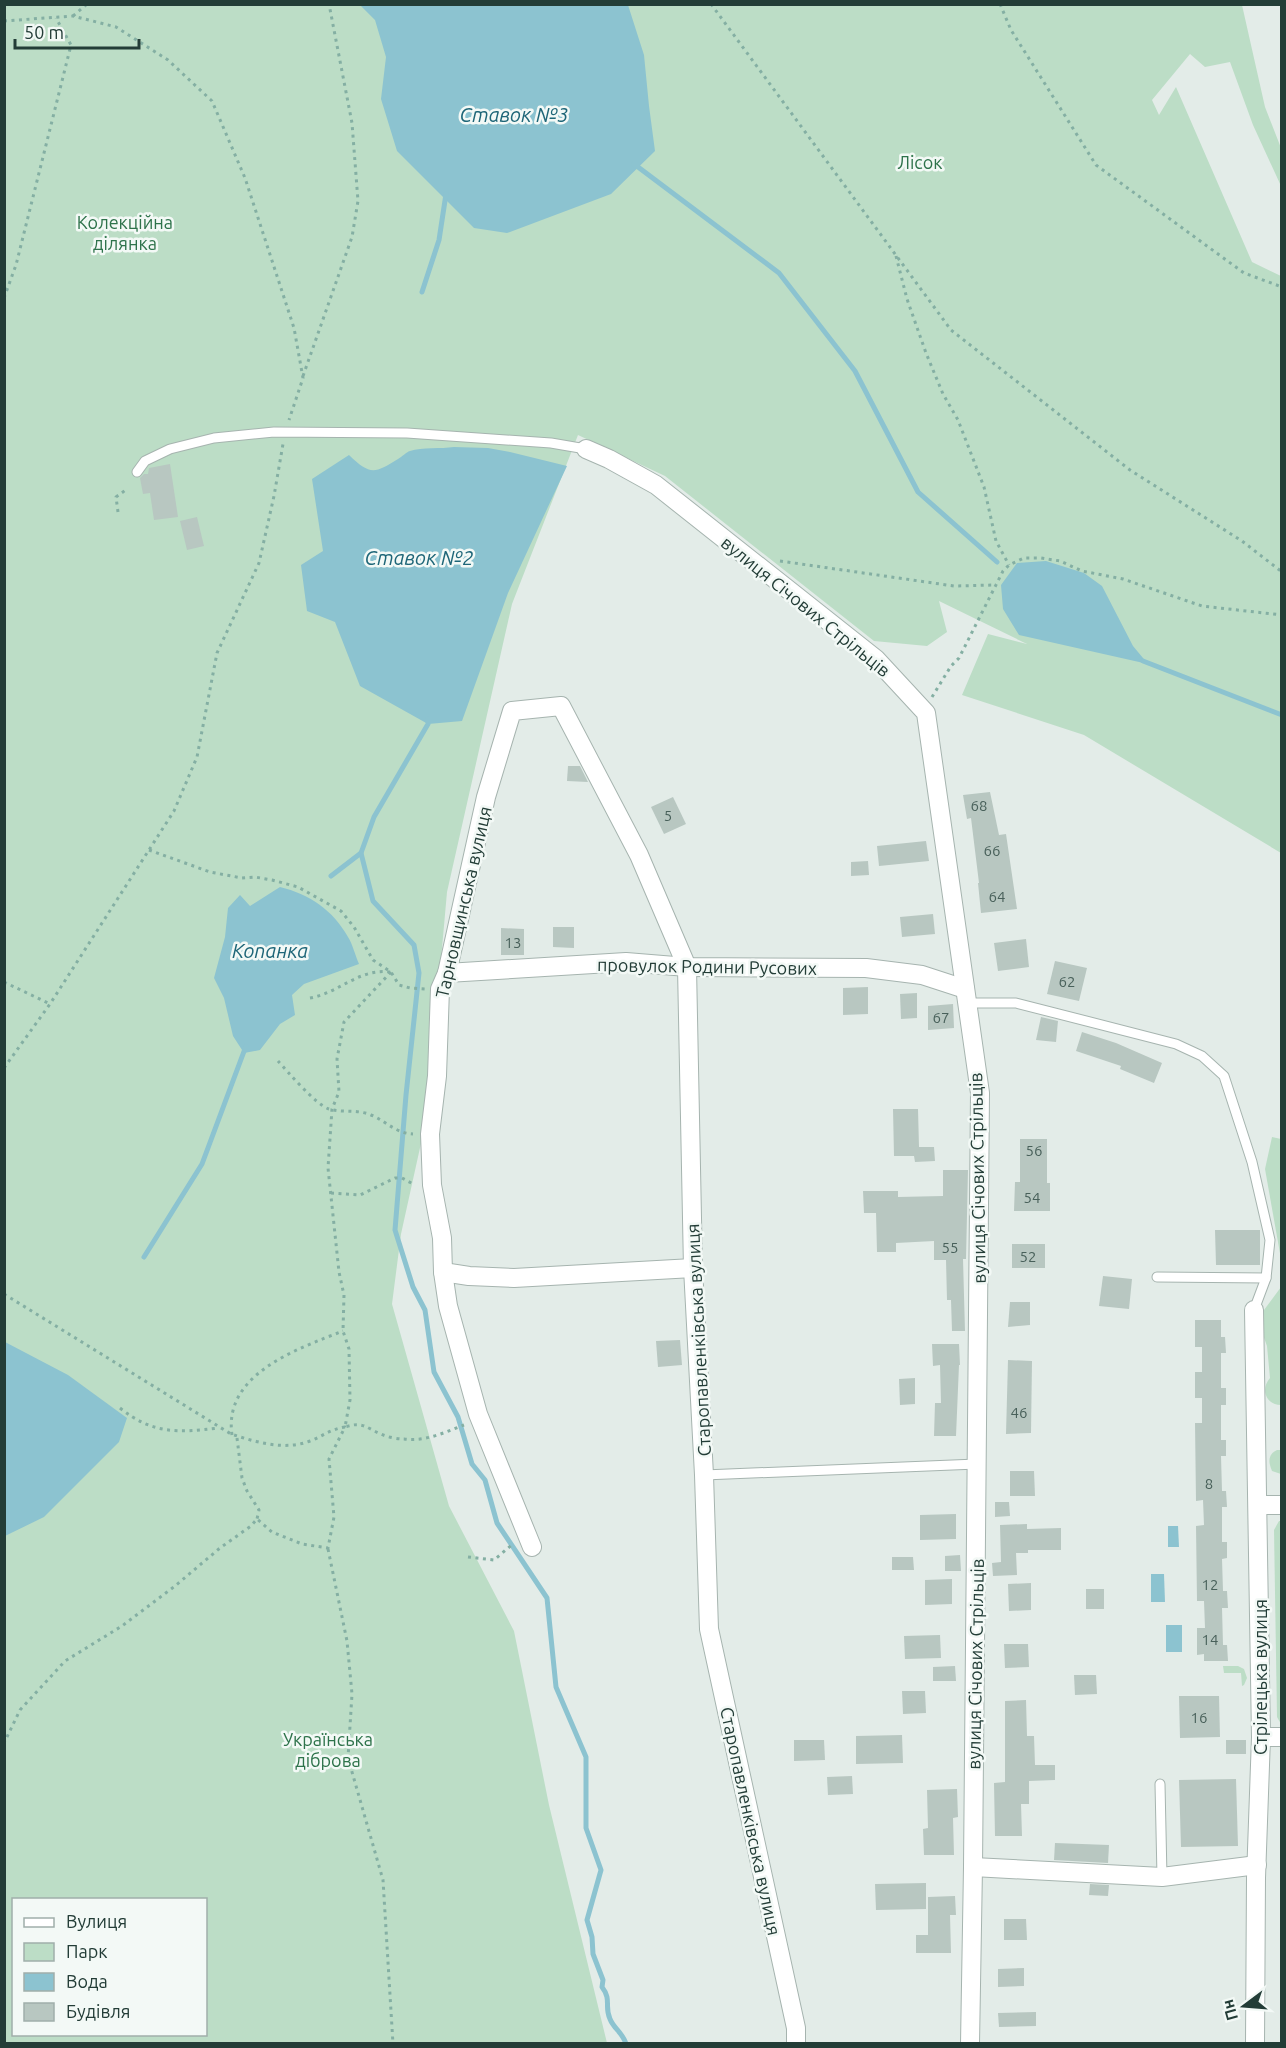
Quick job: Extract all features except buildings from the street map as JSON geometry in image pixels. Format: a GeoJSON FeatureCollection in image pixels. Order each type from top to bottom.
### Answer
{"type":"FeatureCollection","features":[{"type":"Feature","properties":{"kind":"street","name":"вулиця Січових Стрільців"},"geometry":{"type":"LineString","coordinates":[[586,449],[656,485],[876,659],[926,713],[980,1093],[970,2043]]}},
{"type":"Feature","properties":{"kind":"street","name":"Старопавленківська вулиця"},"geometry":{"type":"LineString","coordinates":[[512,711],[561,706],[639,855],[687,967],[693,1268],[704,1475],[709,1629],[796,2028],[796,2043]]}},
{"type":"Feature","properties":{"kind":"street","name":"Тарновщинська вулиця"},"geometry":{"type":"LineString","coordinates":[[512,711],[486,797],[447,973],[440,988],[436,1076],[430,1134],[432,1185],[442,1238],[443,1272],[448,1306],[478,1414],[532,1547]]}},
{"type":"Feature","properties":{"kind":"street","name":"провулок Родини Русових"},"geometry":{"type":"LineString","coordinates":[[447,973],[626,962],[687,967],[866,968],[922,975],[966,996]]}},
{"type":"Feature","properties":{"kind":"street"},"geometry":{"type":"LineString","coordinates":[[443,1272],[514,1278],[693,1268]]}},
{"type":"Feature","properties":{"kind":"street","name":"Стрілецька вулиця"},"geometry":{"type":"LineString","coordinates":[[1254,1310],[1261,1737],[1255,2043]]}},
{"type":"Feature","properties":{"kind":"street"},"geometry":{"type":"LineString","coordinates":[[1258,1505],[1281,1505]]}},
{"type":"Feature","properties":{"kind":"street"},"geometry":{"type":"LineString","coordinates":[[1261,1737],[1281,1737]]}},
{"type":"Feature","properties":{"kind":"street"},"geometry":{"type":"LineString","coordinates":[[973,1867],[1162,1877],[1257,1865]]}},
{"type":"Feature","properties":{"kind":"lane"},"geometry":{"type":"LineString","coordinates":[[137,472],[145,461],[170,449],[214,438],[285,432],[407,433],[551,443],[586,449]]}},
{"type":"Feature","properties":{"kind":"lane"},"geometry":{"type":"LineString","coordinates":[[966,996],[1016,1003],[1176,1044],[1202,1056],[1224,1076],[1252,1162],[1270,1240],[1266,1278],[1254,1310]]}},
{"type":"Feature","properties":{"kind":"lane"},"geometry":{"type":"LineString","coordinates":[[1157,1277],[1266,1278]]}},
{"type":"Feature","properties":{"kind":"lane"},"geometry":{"type":"LineString","coordinates":[[704,1475],[977,1464]]}},
{"type":"Feature","properties":{"kind":"lane"},"geometry":{"type":"LineString","coordinates":[[1160,1784],[1162,1877]]}},
{"type":"Feature","properties":{"kind":"path"},"geometry":{"type":"LineString","coordinates":[[73,16],[87,4]]}},
{"type":"Feature","properties":{"kind":"path"},"geometry":{"type":"LineString","coordinates":[[4,1068],[50,1004],[174,811],[197,757],[217,653],[259,563],[285,432],[352,237],[358,201],[352,123],[329,4]]}},
{"type":"Feature","properties":{"kind":"path"},"geometry":{"type":"LineString","coordinates":[[711,4],[951,330],[1130,470],[1242,541],[1281,572]]}},
{"type":"Feature","properties":{"kind":"path"},"geometry":{"type":"LineString","coordinates":[[1000,4],[1011,30],[1096,165],[1244,273],[1281,287]]}},
{"type":"Feature","properties":{"kind":"path"},"geometry":{"type":"LineString","coordinates":[[4,21],[73,16],[116,27],[168,60],[212,101],[245,178],[294,328],[303,378]]}},
{"type":"Feature","properties":{"kind":"path"},"geometry":{"type":"LineString","coordinates":[[4,298],[16,265],[70,45],[56,18]]}},
{"type":"Feature","properties":{"kind":"path"},"geometry":{"type":"LineString","coordinates":[[895,254],[907,299],[926,353],[943,394],[958,420],[984,487],[996,541],[1010,565]]}},
{"type":"Feature","properties":{"kind":"path"},"geometry":{"type":"LineString","coordinates":[[118,512],[116,498],[127,489]]}},
{"type":"Feature","properties":{"kind":"path"},"geometry":{"type":"LineString","coordinates":[[926,713],[935,690],[959,658],[1003,571],[1024,558],[1060,561],[1082,571],[1123,579],[1203,606],[1281,615]]}},
{"type":"Feature","properties":{"kind":"path"},"geometry":{"type":"LineString","coordinates":[[780,561],[954,586],[996,585]]}},
{"type":"Feature","properties":{"kind":"path"},"geometry":{"type":"LineString","coordinates":[[149,850],[210,872],[263,879],[298,887],[341,911],[354,927],[373,960],[391,972],[399,984],[421,989]]}},
{"type":"Feature","properties":{"kind":"path"},"geometry":{"type":"LineString","coordinates":[[310,998],[323,996],[368,972],[391,972]]}},
{"type":"Feature","properties":{"kind":"path"},"geometry":{"type":"LineString","coordinates":[[391,972],[344,1022],[337,1059],[339,1092],[332,1109],[328,1168],[339,1272],[344,1295],[343,1332],[349,1349],[350,1400],[345,1427],[329,1459],[334,1518],[328,1548],[348,1652],[352,1694],[348,1758],[383,1880],[393,2043]]}},
{"type":"Feature","properties":{"kind":"path"},"geometry":{"type":"LineString","coordinates":[[4,982],[50,1004]]}},
{"type":"Feature","properties":{"kind":"path"},"geometry":{"type":"LineString","coordinates":[[278,1061],[306,1092],[327,1108],[362,1111],[398,1132],[409,1134]]}},
{"type":"Feature","properties":{"kind":"path"},"geometry":{"type":"LineString","coordinates":[[331,1193],[360,1196],[395,1178],[402,1178]]}},
{"type":"Feature","properties":{"kind":"path"},"geometry":{"type":"LineString","coordinates":[[4,1294],[239,1439],[242,1478],[259,1510],[257,1519],[251,1526],[220,1548],[176,1586],[122,1626],[65,1661],[20,1710],[4,1743]]}},
{"type":"Feature","properties":{"kind":"path"},"geometry":{"type":"LineString","coordinates":[[231,1434],[233,1404],[250,1379],[289,1353],[343,1332]]}},
{"type":"Feature","properties":{"kind":"path"},"geometry":{"type":"LineString","coordinates":[[120,1408],[135,1420],[168,1431],[220,1428]]}},
{"type":"Feature","properties":{"kind":"path"},"geometry":{"type":"LineString","coordinates":[[231,1434],[255,1442],[282,1446],[309,1442],[333,1429],[355,1424],[367,1426],[382,1435],[405,1440],[427,1439],[463,1425]]}},
{"type":"Feature","properties":{"kind":"path"},"geometry":{"type":"LineString","coordinates":[[257,1519],[272,1532],[302,1544],[328,1548]]}},
{"type":"Feature","properties":{"kind":"path"},"geometry":{"type":"LineString","coordinates":[[468,1557],[494,1560],[510,1547]]}},
{"type":"Feature","properties":{"kind":"green space"},"geometry":{"type":"Polygon","coordinates":[[[4,5],[1242,5],[1265,107],[1281,148],[1281,186],[1253,125],[1230,62],[1205,67],[1190,54],[1152,100],[1159,115],[1176,87],[1252,262],[1281,276],[1281,853],[1084,735],[962,695],[988,634],[1027,644],[939,601],[947,632],[927,646],[874,641],[665,476],[578,435],[512,604],[447,892],[427,1116],[401,1234],[392,1304],[449,1506],[514,1631],[549,1805],[607,2043],[5,2043],[4,5]]]}},
{"type":"Feature","properties":{"kind":"green space"},"geometry":{"type":"Polygon","coordinates":[[[1272,1137],[1281,1139],[1281,1259],[1265,1169],[1272,1137]]]}},
{"type":"Feature","properties":{"kind":"green space"},"geometry":{"type":"Polygon","coordinates":[[[1281,1287],[1281,1405],[1272,1402],[1266,1396],[1265,1387],[1270,1378],[1267,1346],[1254,1310],[1264,1310],[1281,1287]]]}},
{"type":"Feature","properties":{"kind":"green space"},"geometry":{"type":"Polygon","coordinates":[[[1277,1450],[1281,1450],[1281,1474],[1272,1471],[1270,1464],[1270,1456],[1277,1450]]]}},
{"type":"Feature","properties":{"kind":"green space"},"geometry":{"type":"Polygon","coordinates":[[[1281,1521],[1281,1724],[1277,1717],[1274,1530],[1281,1521]]]}},
{"type":"Feature","properties":{"kind":"green space"},"geometry":{"type":"Polygon","coordinates":[[[1223,1666],[1238,1666],[1244,1669],[1247,1678],[1244,1685],[1242,1686],[1241,1673],[1224,1673],[1223,1666]]]}},
{"type":"Feature","properties":{"kind":"water","name":"Ставок №3"},"geometry":{"type":"Polygon","coordinates":[[[360,5],[628,5],[644,55],[655,151],[611,194],[507,233],[474,228],[397,151],[381,99],[386,57],[375,20],[360,5]]]}},
{"type":"Feature","properties":{"kind":"water","name":"Ставок №2"},"geometry":{"type":"Polygon","coordinates":[[[454,447],[488,448],[567,466],[508,593],[462,721],[428,724],[360,686],[335,622],[307,611],[301,565],[323,551],[312,479],[349,455],[367,469],[377,470],[410,451],[454,447]]]}},
{"type":"Feature","properties":{"kind":"water"},"geometry":{"type":"Polygon","coordinates":[[[1046,561],[1084,573],[1102,586],[1133,646],[1148,664],[1019,635],[1003,609],[1001,585],[1017,563],[1046,561]]]}},
{"type":"Feature","properties":{"kind":"water","name":"Копанка"},"geometry":{"type":"Polygon","coordinates":[[[280,887],[301,894],[328,911],[348,937],[359,964],[304,984],[292,995],[295,1015],[280,1024],[260,1050],[244,1053],[233,1036],[224,998],[214,978],[225,937],[228,908],[240,895],[250,906],[280,887]]]}},
{"type":"Feature","properties":{"kind":"water"},"geometry":{"type":"Polygon","coordinates":[[[5,1342],[68,1375],[127,1418],[119,1442],[44,1517],[5,1536],[5,1342]]]}},
{"type":"Feature","properties":{"kind":"water"},"geometry":{"type":"Polygon","coordinates":[[[1168,1526],[1178,1526],[1179,1547],[1168,1547],[1168,1526]]]}},
{"type":"Feature","properties":{"kind":"water"},"geometry":{"type":"Polygon","coordinates":[[[1151,1574],[1164,1574],[1165,1602],[1151,1602],[1151,1574]]]}},
{"type":"Feature","properties":{"kind":"water"},"geometry":{"type":"Polygon","coordinates":[[[1166,1625],[1182,1625],[1182,1652],[1166,1652],[1166,1625]]]}},
{"type":"Feature","properties":{"kind":"waterway"},"geometry":{"type":"LineString","coordinates":[[634,164],[779,273],[855,371],[918,492],[997,562]]}},
{"type":"Feature","properties":{"kind":"waterway"},"geometry":{"type":"LineString","coordinates":[[422,292],[439,240],[446,194]]}},
{"type":"Feature","properties":{"kind":"waterway"},"geometry":{"type":"LineString","coordinates":[[1143,661],[1282,715]]}},
{"type":"Feature","properties":{"kind":"waterway"},"geometry":{"type":"LineString","coordinates":[[428,719],[428,724],[374,817],[361,853],[373,901],[414,945],[419,973],[395,1230],[413,1287],[425,1310],[434,1372],[458,1417],[472,1464],[485,1480],[497,1523],[547,1598],[556,1687],[586,1757],[586,1828],[601,1870],[587,1920],[592,1937],[593,1954],[603,1980],[602,1987],[607,1996],[610,2019],[626,2044]]}},
{"type":"Feature","properties":{"kind":"waterway"},"geometry":{"type":"LineString","coordinates":[[331,876],[361,853]]}},
{"type":"Feature","properties":{"kind":"waterway"},"geometry":{"type":"LineString","coordinates":[[144,1257],[202,1164],[246,1046]]}},
{"type":"Feature","properties":{"kind":"park label","name":"Лісок"},"geometry":{"type":"Point","coordinates":[920,162]}},
{"type":"Feature","properties":{"kind":"park label","name":"Колекційна ділянка"},"geometry":{"type":"Point","coordinates":[125,232]}},
{"type":"Feature","properties":{"kind":"park label","name":"Українська діброва"},"geometry":{"type":"Point","coordinates":[328,1749]}}]}
